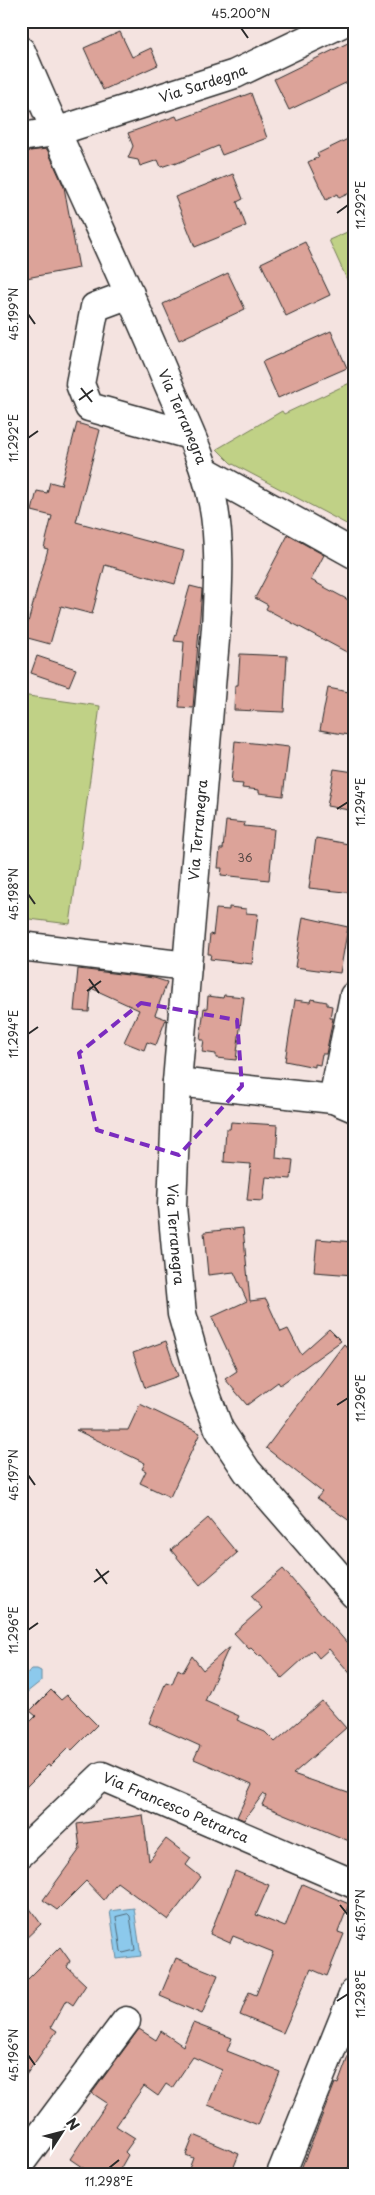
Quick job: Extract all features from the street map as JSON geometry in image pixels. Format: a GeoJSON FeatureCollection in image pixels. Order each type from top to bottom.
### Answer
{"type":"FeatureCollection","features":[{"type":"Feature","properties":{"kind":"street","name":"Via Sardegna"},"geometry":{"type":"LineString","coordinates":[[21,137],[55,132],[235,74],[346,21]]}},
{"type":"Feature","properties":{"kind":"street","name":"Via Terranegra"},"geometry":{"type":"LineString","coordinates":[[21,51],[55,132],[130,294],[190,435],[205,471],[213,504],[218,580],[177,1082],[172,1206],[182,1314],[202,1384],[219,1429],[247,1471],[354,1594]]}},
{"type":"Feature","properties":{"kind":"street"},"geometry":{"type":"LineString","coordinates":[[130,294],[95,307],[80,384],[89,407],[190,435]]}},
{"type":"Feature","properties":{"kind":"street"},"geometry":{"type":"LineString","coordinates":[[205,471],[354,554]]}},
{"type":"Feature","properties":{"kind":"street"},"geometry":{"type":"LineString","coordinates":[[21,946],[187,966]]}},
{"type":"Feature","properties":{"kind":"street"},"geometry":{"type":"LineString","coordinates":[[177,1082],[343,1104],[354,996]]}},
{"type":"Feature","properties":{"kind":"street","name":"Via Francesco Petrarca"},"geometry":{"type":"LineString","coordinates":[[21,1853],[102,1776],[354,1884]]}},
{"type":"Feature","properties":{"kind":"street"},"geometry":{"type":"LineString","coordinates":[[281,2174],[354,1992]]}},
{"type":"Feature","properties":{"kind":"street"},"geometry":{"type":"LineString","coordinates":[[21,2162],[126,2021]]}},
{"type":"Feature","properties":{"kind":"highlighted area"},"geometry":{"type":"Polygon","coordinates":[[[141,1003],[237,1020],[242,1086],[179,1155],[97,1130],[79,1053],[141,1003]]]}},
{"type":"Feature","properties":{"kind":"green space"},"geometry":{"type":"Polygon","coordinates":[[[354,229],[354,295],[329,240],[354,229]]]}},
{"type":"Feature","properties":{"kind":"green space"},"geometry":{"type":"Polygon","coordinates":[[[354,381],[354,528],[231,463],[217,449],[282,411],[284,414],[354,381]]]}},
{"type":"Feature","properties":{"kind":"green space"},"geometry":{"type":"Polygon","coordinates":[[[21,695],[100,706],[70,924],[21,918],[21,695]]]}},
{"type":"Feature","properties":{"kind":"water"},"geometry":{"type":"Polygon","coordinates":[[[32,1669],[41,1671],[41,1681],[21,1697],[21,1679],[32,1669]]]}},
{"type":"Feature","properties":{"kind":"water"},"geometry":{"type":"Polygon","coordinates":[[[134,1908],[141,1956],[117,1959],[110,1911],[134,1908]]]}},
{"type":"Feature","properties":{"kind":"building"},"geometry":{"type":"Polygon","coordinates":[[[120,32],[132,57],[151,48],[158,65],[103,90],[84,48],[120,32]]]}},
{"type":"Feature","properties":{"kind":"building"},"geometry":{"type":"Polygon","coordinates":[[[354,40],[354,79],[289,110],[274,79],[354,40]]]}},
{"type":"Feature","properties":{"kind":"building"},"geometry":{"type":"Polygon","coordinates":[[[251,93],[267,138],[222,155],[218,146],[175,164],[176,162],[161,167],[158,160],[140,166],[138,160],[128,158],[133,146],[128,133],[176,116],[178,120],[251,93]]]}},
{"type":"Feature","properties":{"kind":"building"},"geometry":{"type":"Polygon","coordinates":[[[354,136],[354,191],[339,198],[337,194],[326,200],[308,162],[319,157],[317,154],[354,136]]]}},
{"type":"Feature","properties":{"kind":"building"},"geometry":{"type":"Polygon","coordinates":[[[47,149],[64,187],[79,268],[21,279],[21,152],[47,149]]]}},
{"type":"Feature","properties":{"kind":"building"},"geometry":{"type":"Polygon","coordinates":[[[233,174],[243,199],[237,202],[246,226],[195,247],[175,197],[233,174]]]}},
{"type":"Feature","properties":{"kind":"building"},"geometry":{"type":"Polygon","coordinates":[[[305,242],[330,295],[286,316],[261,263],[305,242]]]}},
{"type":"Feature","properties":{"kind":"building"},"geometry":{"type":"Polygon","coordinates":[[[228,273],[245,309],[179,340],[163,304],[228,273]]]}},
{"type":"Feature","properties":{"kind":"building"},"geometry":{"type":"Polygon","coordinates":[[[331,331],[347,368],[278,398],[262,362],[331,331]]]}},
{"type":"Feature","properties":{"kind":"building"},"geometry":{"type":"Polygon","coordinates":[[[77,423],[100,430],[76,522],[184,551],[175,584],[105,565],[92,614],[61,606],[50,644],[24,637],[48,549],[44,548],[52,516],[32,511],[37,491],[47,493],[50,482],[61,485],[77,423]]]}},
{"type":"Feature","properties":{"kind":"building"},"geometry":{"type":"Polygon","coordinates":[[[288,535],[324,555],[311,580],[354,603],[354,656],[266,609],[268,605],[255,598],[288,535]]]}},
{"type":"Feature","properties":{"kind":"building"},"geometry":{"type":"Polygon","coordinates":[[[190,586],[202,589],[193,708],[179,707],[184,642],[174,641],[190,586]]]}},
{"type":"Feature","properties":{"kind":"building"},"geometry":{"type":"Polygon","coordinates":[[[240,654],[287,656],[284,712],[234,710],[235,685],[238,685],[240,654]]]}},
{"type":"Feature","properties":{"kind":"building"},"geometry":{"type":"Polygon","coordinates":[[[37,656],[76,669],[69,686],[31,673],[37,656]]]}},
{"type":"Feature","properties":{"kind":"building"},"geometry":{"type":"Polygon","coordinates":[[[328,688],[354,693],[354,736],[320,730],[328,688]]]}},
{"type":"Feature","properties":{"kind":"building"},"geometry":{"type":"Polygon","coordinates":[[[235,741],[289,747],[283,796],[259,793],[259,790],[242,788],[243,784],[231,783],[235,741]]]}},
{"type":"Feature","properties":{"kind":"building"},"geometry":{"type":"Polygon","coordinates":[[[334,769],[354,772],[354,811],[327,806],[334,769]]]}},
{"type":"Feature","properties":{"kind":"building"},"geometry":{"type":"Polygon","coordinates":[[[226,821],[245,823],[244,826],[274,829],[269,880],[221,875],[222,868],[218,868],[220,849],[223,849],[226,821]]]}},
{"type":"Feature","properties":{"kind":"building"},"geometry":{"type":"Polygon","coordinates":[[[316,838],[354,845],[354,893],[309,888],[316,838]]]}},
{"type":"Feature","properties":{"kind":"building"},"geometry":{"type":"Polygon","coordinates":[[[229,907],[246,909],[246,913],[258,914],[252,964],[210,959],[211,954],[208,954],[210,934],[213,935],[216,909],[229,910],[229,907]]]}},
{"type":"Feature","properties":{"kind":"building"},"geometry":{"type":"Polygon","coordinates":[[[303,917],[348,927],[340,973],[295,967],[303,917]]]}},
{"type":"Feature","properties":{"kind":"building"},"geometry":{"type":"Polygon","coordinates":[[[78,969],[154,978],[167,982],[155,1015],[166,1019],[156,1045],[147,1042],[144,1050],[124,1042],[139,1010],[91,988],[89,1012],[74,1011],[78,969]]]}},
{"type":"Feature","properties":{"kind":"building"},"geometry":{"type":"Polygon","coordinates":[[[224,995],[244,997],[236,1060],[216,1058],[216,1054],[202,1052],[204,1040],[200,1040],[204,1008],[207,1009],[208,996],[223,998],[224,995]]]}},
{"type":"Feature","properties":{"kind":"building"},"geometry":{"type":"Polygon","coordinates":[[[311,999],[327,1002],[327,1005],[332,1006],[330,1018],[333,1018],[326,1054],[322,1054],[320,1065],[315,1064],[315,1067],[285,1061],[295,1000],[310,1002],[311,999]]]}},
{"type":"Feature","properties":{"kind":"building"},"geometry":{"type":"Polygon","coordinates":[[[231,1122],[278,1125],[276,1158],[293,1160],[291,1179],[266,1177],[263,1201],[247,1200],[251,1164],[224,1162],[226,1129],[230,1129],[231,1122]]]}},
{"type":"Feature","properties":{"kind":"building"},"geometry":{"type":"Polygon","coordinates":[[[243,1228],[250,1301],[266,1299],[281,1332],[288,1329],[301,1354],[329,1329],[341,1341],[280,1385],[278,1382],[247,1405],[225,1379],[237,1371],[212,1317],[247,1301],[234,1272],[208,1275],[204,1232],[243,1228]]]}},
{"type":"Feature","properties":{"kind":"building"},"geometry":{"type":"Polygon","coordinates":[[[317,1239],[354,1242],[353,1275],[314,1272],[317,1239]]]}},
{"type":"Feature","properties":{"kind":"building"},"geometry":{"type":"Polygon","coordinates":[[[166,1341],[178,1376],[145,1388],[133,1353],[166,1341]]]}},
{"type":"Feature","properties":{"kind":"building"},"geometry":{"type":"Polygon","coordinates":[[[344,1344],[354,1355],[354,1524],[317,1498],[322,1492],[266,1448],[344,1344]]]}},
{"type":"Feature","properties":{"kind":"building"},"geometry":{"type":"Polygon","coordinates":[[[140,1404],[200,1433],[170,1497],[140,1483],[146,1471],[142,1469],[145,1463],[76,1430],[128,1430],[140,1404]]]}},
{"type":"Feature","properties":{"kind":"building"},"geometry":{"type":"Polygon","coordinates":[[[208,1518],[237,1553],[200,1585],[171,1550],[208,1518]]]}},
{"type":"Feature","properties":{"kind":"building"},"geometry":{"type":"Polygon","coordinates":[[[283,1569],[354,1651],[354,1678],[329,1649],[319,1658],[313,1650],[282,1678],[261,1655],[259,1656],[251,1648],[249,1649],[234,1633],[262,1608],[251,1596],[283,1569]]]}},
{"type":"Feature","properties":{"kind":"building"},"geometry":{"type":"Polygon","coordinates":[[[229,1647],[205,1701],[239,1716],[237,1720],[265,1732],[275,1742],[322,1701],[346,1728],[293,1774],[354,1795],[354,1843],[262,1805],[266,1796],[263,1794],[244,1820],[237,1817],[252,1784],[194,1759],[200,1746],[149,1723],[166,1682],[172,1684],[178,1669],[183,1672],[192,1656],[203,1670],[229,1647]]]}},
{"type":"Feature","properties":{"kind":"building"},"geometry":{"type":"Polygon","coordinates":[[[51,1690],[61,1700],[67,1695],[97,1725],[71,1751],[68,1748],[50,1766],[48,1765],[21,1792],[21,1731],[36,1716],[30,1711],[51,1690]]]}},
{"type":"Feature","properties":{"kind":"building"},"geometry":{"type":"Polygon","coordinates":[[[143,1815],[149,1861],[166,1839],[191,1858],[186,1865],[201,1877],[168,1920],[117,1882],[104,1900],[86,1881],[57,1910],[43,1900],[80,1849],[77,1824],[143,1815]]]}},
{"type":"Feature","properties":{"kind":"building"},"geometry":{"type":"Polygon","coordinates":[[[235,1871],[269,1885],[256,1915],[285,1927],[302,1884],[349,1904],[338,1932],[344,1934],[327,1976],[311,1969],[283,2033],[240,2015],[249,1992],[256,1995],[273,1952],[233,1936],[230,1943],[210,1934],[235,1871]]]}},
{"type":"Feature","properties":{"kind":"building"},"geometry":{"type":"Polygon","coordinates":[[[21,1896],[41,1924],[21,1943],[21,1896]]]}},
{"type":"Feature","properties":{"kind":"building"},"geometry":{"type":"Polygon","coordinates":[[[60,1947],[70,1961],[67,1967],[86,1985],[73,2005],[66,2000],[51,2027],[57,2031],[21,2082],[21,1986],[60,1947]]]}},
{"type":"Feature","properties":{"kind":"building"},"geometry":{"type":"Polygon","coordinates":[[[176,1958],[218,1975],[202,2014],[160,1996],[176,1958]]]}},
{"type":"Feature","properties":{"kind":"building"},"geometry":{"type":"Polygon","coordinates":[[[193,2023],[232,2038],[227,2051],[280,2072],[258,2125],[208,2105],[222,2070],[193,2057],[172,2088],[166,2084],[158,2096],[144,2086],[116,2126],[135,2138],[125,2152],[128,2155],[119,2171],[111,2174],[92,2174],[70,2159],[107,2103],[92,2093],[139,2029],[156,2040],[161,2031],[183,2046],[193,2023]]]}},
{"type":"Feature","properties":{"kind":"building"},"geometry":{"type":"Polygon","coordinates":[[[352,2046],[354,2153],[346,2174],[299,2174],[335,2083],[338,2084],[352,2046]]]}},
{"type":"Feature","properties":{"kind":"building"},"geometry":{"type":"Polygon","coordinates":[[[194,2135],[239,2154],[231,2174],[187,2174],[193,2158],[186,2155],[194,2135]]]}}]}
